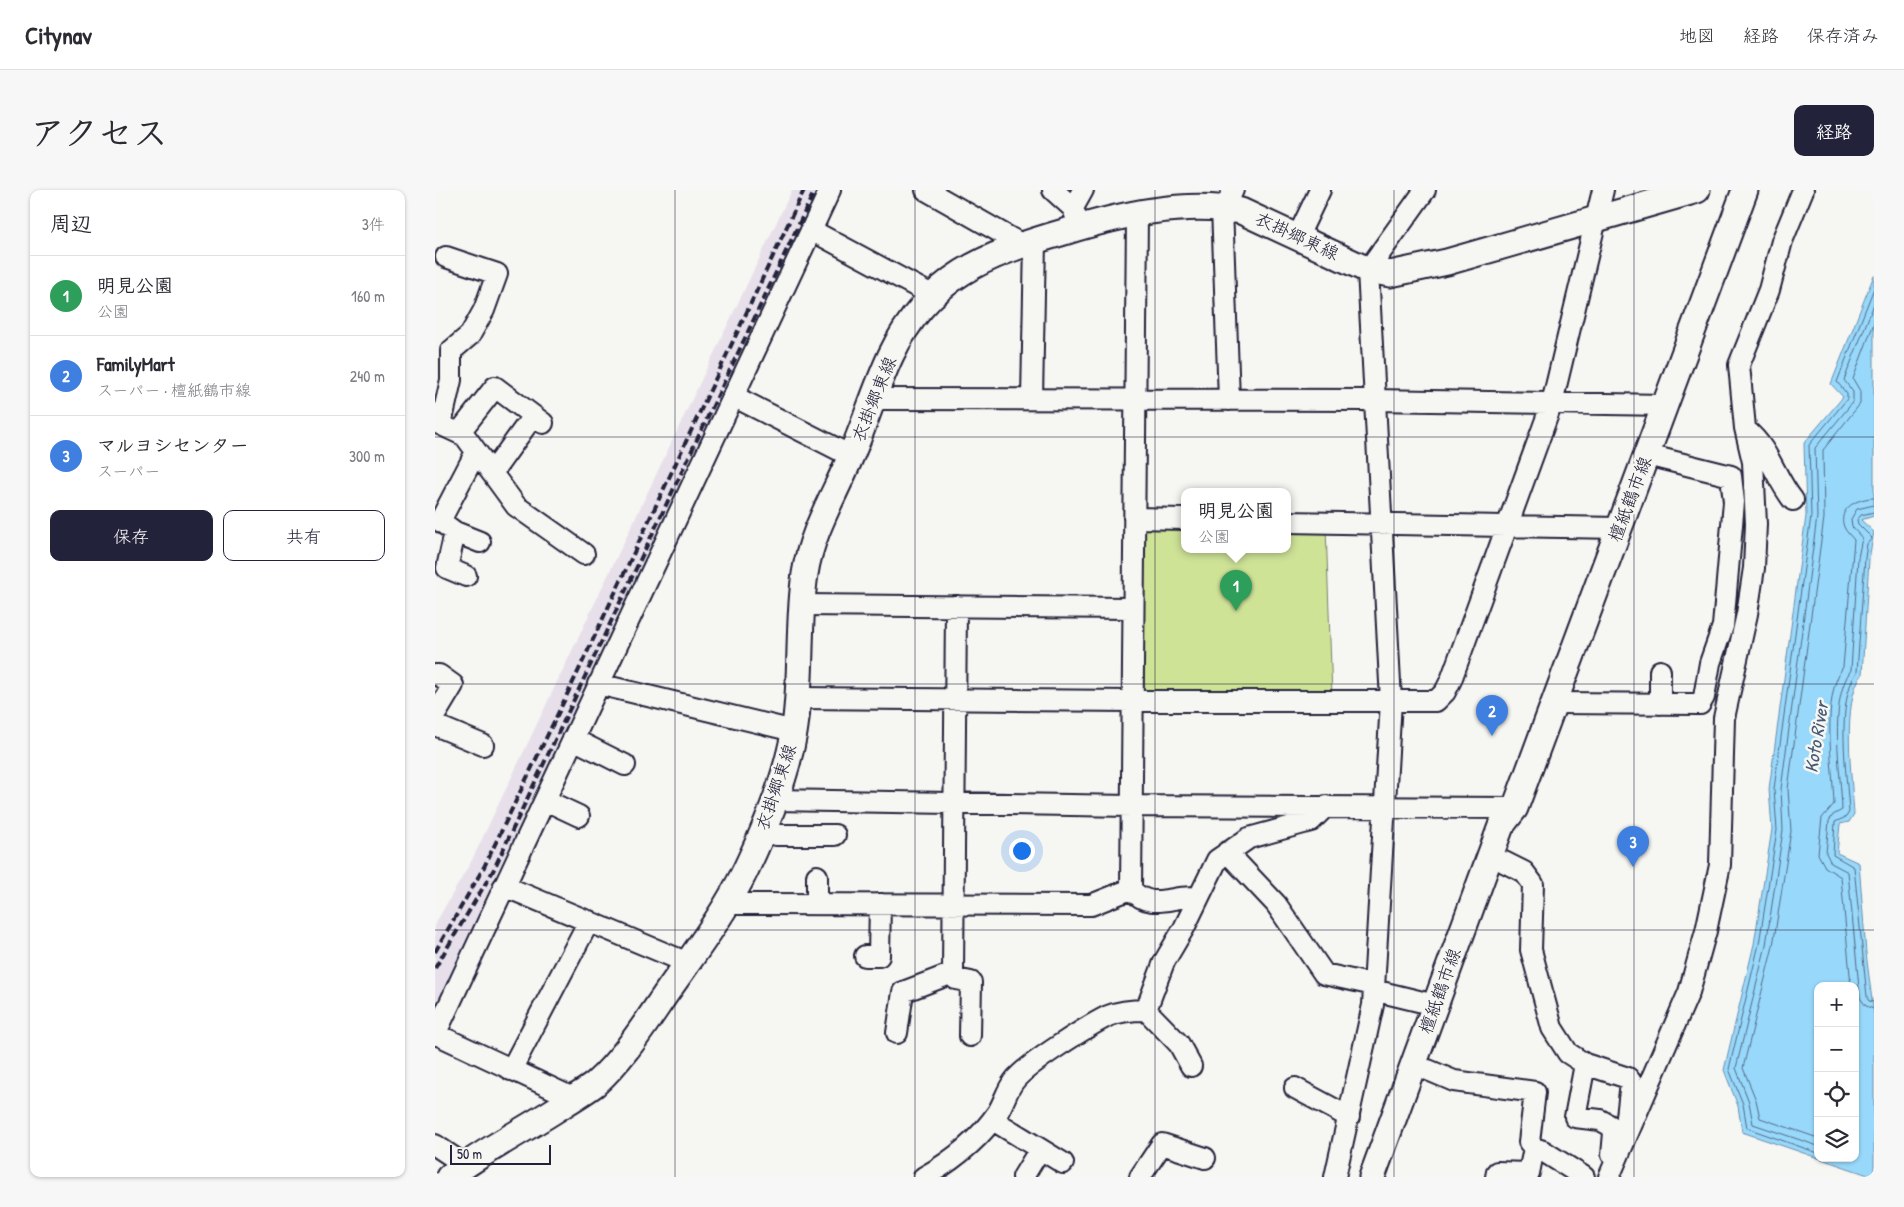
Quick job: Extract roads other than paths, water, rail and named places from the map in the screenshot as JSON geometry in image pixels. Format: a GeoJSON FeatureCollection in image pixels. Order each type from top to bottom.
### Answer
{"type":"FeatureCollection","features":[{"type":"Feature","properties":{"kind":"main road","name":"衣掛郷東線"},"geometry":{"type":"LineString","coordinates":[[457,1171],[594,1085],[631,1044],[727,904],[746,870],[774,800],[789,756],[795,731],[801,605],[805,571],[814,536],[851,456],[872,399],[899,340],[932,295],[969,267],[1028,242],[1076,218],[1137,215],[1227,202],[1241,211],[1368,270],[1375,273],[1390,274],[1411,270],[1596,218],[1677,198],[1697,190]]}},
{"type":"Feature","properties":{"kind":"main road","name":"檀紙鶴市線"},"geometry":{"type":"LineString","coordinates":[[1372,1177],[1501,826],[1515,808],[1745,190]]}},
{"type":"Feature","properties":{"kind":"main road","name":"檀紙鶴市線"},"geometry":{"type":"LineString","coordinates":[[1389,1177],[1515,831],[1515,808]]}},
{"type":"Feature","properties":{"kind":"street"},"geometry":{"type":"LineString","coordinates":[[573,1098],[435,1034],[830,190]]}},
{"type":"Feature","properties":{"kind":"street"},"geometry":{"type":"LineString","coordinates":[[926,190],[1028,242],[1032,399]]}},
{"type":"Feature","properties":{"kind":"street"},"geometry":{"type":"LineString","coordinates":[[1053,190],[1076,218]]}},
{"type":"Feature","properties":{"kind":"street"},"geometry":{"type":"LineString","coordinates":[[1076,218],[1083,190]]}},
{"type":"Feature","properties":{"kind":"street"},"geometry":{"type":"LineString","coordinates":[[1298,236],[1320,190]]}},
{"type":"Feature","properties":{"kind":"street"},"geometry":{"type":"LineString","coordinates":[[1335,1177],[1368,1032],[1374,988],[1391,701],[1368,270],[1425,190]]}},
{"type":"Feature","properties":{"kind":"street"},"geometry":{"type":"LineString","coordinates":[[798,698],[1132,702],[1436,701],[1445,692],[1552,403],[1603,190]]}},
{"type":"Feature","properties":{"kind":"street"},"geometry":{"type":"LineString","coordinates":[[1612,1169],[1689,992],[1707,931],[1720,865],[1724,718],[1747,614],[1754,568],[1757,524],[1753,462],[1745,428],[1739,365],[1769,290],[1782,241],[1803,190]]}},
{"type":"Feature","properties":{"kind":"street"},"geometry":{"type":"LineString","coordinates":[[1227,202],[1229,400]]}},
{"type":"Feature","properties":{"kind":"street"},"geometry":{"type":"LineString","coordinates":[[1137,215],[1131,890],[1137,897],[1158,901],[1172,901],[1190,896],[1197,898]]}},
{"type":"Feature","properties":{"kind":"street"},"geometry":{"type":"LineString","coordinates":[[811,230],[932,295]]}},
{"type":"Feature","properties":{"kind":"street"},"geometry":{"type":"LineString","coordinates":[[446,257],[497,274],[485,310],[470,335],[451,351],[451,380],[438,423],[465,436],[517,506],[583,554]]}},
{"type":"Feature","properties":{"kind":"street"},"geometry":{"type":"LineString","coordinates":[[459,434],[495,387],[538,419],[492,473]]}},
{"type":"Feature","properties":{"kind":"street"},"geometry":{"type":"LineString","coordinates":[[733,396],[851,456]]}},
{"type":"Feature","properties":{"kind":"street"},"geometry":{"type":"LineString","coordinates":[[872,399],[1374,400],[1666,405]]}},
{"type":"Feature","properties":{"kind":"street"},"geometry":{"type":"LineString","coordinates":[[1745,428],[1760,442],[1783,487],[1793,500]]}},
{"type":"Feature","properties":{"kind":"street"},"geometry":{"type":"LineString","coordinates":[[476,452],[439,521],[455,532],[480,542]]}},
{"type":"Feature","properties":{"kind":"street"},"geometry":{"type":"LineString","coordinates":[[1554,703],[1700,704],[1704,697],[1710,663],[1723,626],[1734,502],[1731,476],[1647,454]]}},
{"type":"Feature","properties":{"kind":"street"},"geometry":{"type":"LineString","coordinates":[[1134,518],[1181,519]]}},
{"type":"Feature","properties":{"kind":"street"},"geometry":{"type":"LineString","coordinates":[[1291,522],[1620,528]]}},
{"type":"Feature","properties":{"kind":"street"},"geometry":{"type":"LineString","coordinates":[[455,532],[447,568],[467,576]]}},
{"type":"Feature","properties":{"kind":"street"},"geometry":{"type":"LineString","coordinates":[[801,605],[1133,608]]}},
{"type":"Feature","properties":{"kind":"street"},"geometry":{"type":"LineString","coordinates":[[956,606],[953,974],[956,979],[971,982],[970,1036]]}},
{"type":"Feature","properties":{"kind":"street"},"geometry":{"type":"LineString","coordinates":[[1659,671],[1660,704]]}},
{"type":"Feature","properties":{"kind":"street"},"geometry":{"type":"LineString","coordinates":[[435,675],[439,675],[453,685],[435,715]]}},
{"type":"Feature","properties":{"kind":"street"},"geometry":{"type":"LineString","coordinates":[[598,684],[795,731]]}},
{"type":"Feature","properties":{"kind":"street"},"geometry":{"type":"LineString","coordinates":[[435,726],[483,745]]}},
{"type":"Feature","properties":{"kind":"street"},"geometry":{"type":"LineString","coordinates":[[573,739],[625,765]]}},
{"type":"Feature","properties":{"kind":"street"},"geometry":{"type":"LineString","coordinates":[[545,800],[579,816]]}},
{"type":"Feature","properties":{"kind":"street"},"geometry":{"type":"LineString","coordinates":[[774,800],[1131,806],[1515,808]]}},
{"type":"Feature","properties":{"kind":"street"},"geometry":{"type":"LineString","coordinates":[[1146,1010],[1164,962],[1184,928],[1217,860],[1227,852],[1262,833],[1311,821],[1326,806]]}},
{"type":"Feature","properties":{"kind":"street"},"geometry":{"type":"LineString","coordinates":[[763,828],[776,835],[835,835]]}},
{"type":"Feature","properties":{"kind":"street"},"geometry":{"type":"LineString","coordinates":[[1227,852],[1276,904],[1324,974],[1435,1005]]}},
{"type":"Feature","properties":{"kind":"street"},"geometry":{"type":"LineString","coordinates":[[1503,862],[1524,872],[1533,884],[1535,896],[1531,928],[1531,950],[1552,1028],[1568,1054],[1585,1064],[1628,1078],[1631,1082],[1625,1138]]}},
{"type":"Feature","properties":{"kind":"street"},"geometry":{"type":"LineString","coordinates":[[817,876],[817,904]]}},
{"type":"Feature","properties":{"kind":"street"},"geometry":{"type":"LineString","coordinates":[[504,886],[688,963]]}},
{"type":"Feature","properties":{"kind":"street"},"geometry":{"type":"LineString","coordinates":[[727,904],[1091,905],[1131,890]]}},
{"type":"Feature","properties":{"kind":"street"},"geometry":{"type":"LineString","coordinates":[[865,956],[879,956],[880,904]]}},
{"type":"Feature","properties":{"kind":"street"},"geometry":{"type":"LineString","coordinates":[[511,1070],[589,921]]}},
{"type":"Feature","properties":{"kind":"street"},"geometry":{"type":"LineString","coordinates":[[897,1033],[903,992],[953,974]]}},
{"type":"Feature","properties":{"kind":"street"},"geometry":{"type":"LineString","coordinates":[[924,1177],[962,1153],[993,1120],[1014,1081],[1053,1050],[1108,1016],[1130,1010],[1146,1010],[1179,1044],[1191,1066]]}},
{"type":"Feature","properties":{"kind":"street"},"geometry":{"type":"LineString","coordinates":[[1585,1064],[1575,1117],[1600,1120],[1611,1126],[1615,1133],[1611,1152],[1612,1169]]}},
{"type":"Feature","properties":{"kind":"street"},"geometry":{"type":"LineString","coordinates":[[1428,1070],[1454,1082],[1535,1092],[1529,1142],[1534,1148],[1543,1151],[1584,1177]]}},
{"type":"Feature","properties":{"kind":"street"},"geometry":{"type":"LineString","coordinates":[[1295,1088],[1349,1117]]}},
{"type":"Feature","properties":{"kind":"street"},"geometry":{"type":"LineString","coordinates":[[993,1120],[1063,1164]]}},
{"type":"Feature","properties":{"kind":"street"},"geometry":{"type":"LineString","coordinates":[[1140,1177],[1162,1144],[1205,1158]]}},
{"type":"Feature","properties":{"kind":"street"},"geometry":{"type":"LineString","coordinates":[[435,1145],[457,1171]]}},
{"type":"Feature","properties":{"kind":"street"},"geometry":{"type":"LineString","coordinates":[[1496,1177],[1497,1172],[1529,1173],[1534,1148]]}},
{"type":"Feature","properties":{"kind":"street"},"geometry":{"type":"LineString","coordinates":[[1023,1177],[1040,1149]]}},
{"type":"Feature","properties":{"kind":"water","name":"Koto River"},"geometry":{"type":"Polygon","coordinates":[[[1874,275],[1874,516],[1861,520],[1874,532],[1869,559],[1862,675],[1852,702],[1850,721],[1849,741],[1854,814],[1849,822],[1840,824],[1837,853],[1859,863],[1866,953],[1874,1016],[1874,1177],[1830,1162],[1859,1162],[1859,982],[1814,982],[1814,1157],[1742,1132],[1738,1106],[1724,1070],[1754,944],[1772,829],[1769,789],[1806,516],[1804,443],[1843,397],[1831,384],[1874,275]]]}},
{"type":"Feature","properties":{"kind":"railway"},"geometry":{"type":"LineString","coordinates":[[435,952],[484,867],[576,676],[804,190]]}},
{"type":"Feature","properties":{"kind":"railway"},"geometry":{"type":"LineString","coordinates":[[435,968],[493,871],[815,190]]}},
{"type":"Feature","properties":{"kind":"place","name":"明見公園"},"geometry":{"type":"Point","coordinates":[1236,611]}},
{"type":"Feature","properties":{"kind":"place","name":"FamilyMart"},"geometry":{"type":"Point","coordinates":[1492,736]}},
{"type":"Feature","properties":{"kind":"place","name":"マルヨシセンター"},"geometry":{"type":"Point","coordinates":[1633,867]}}]}
